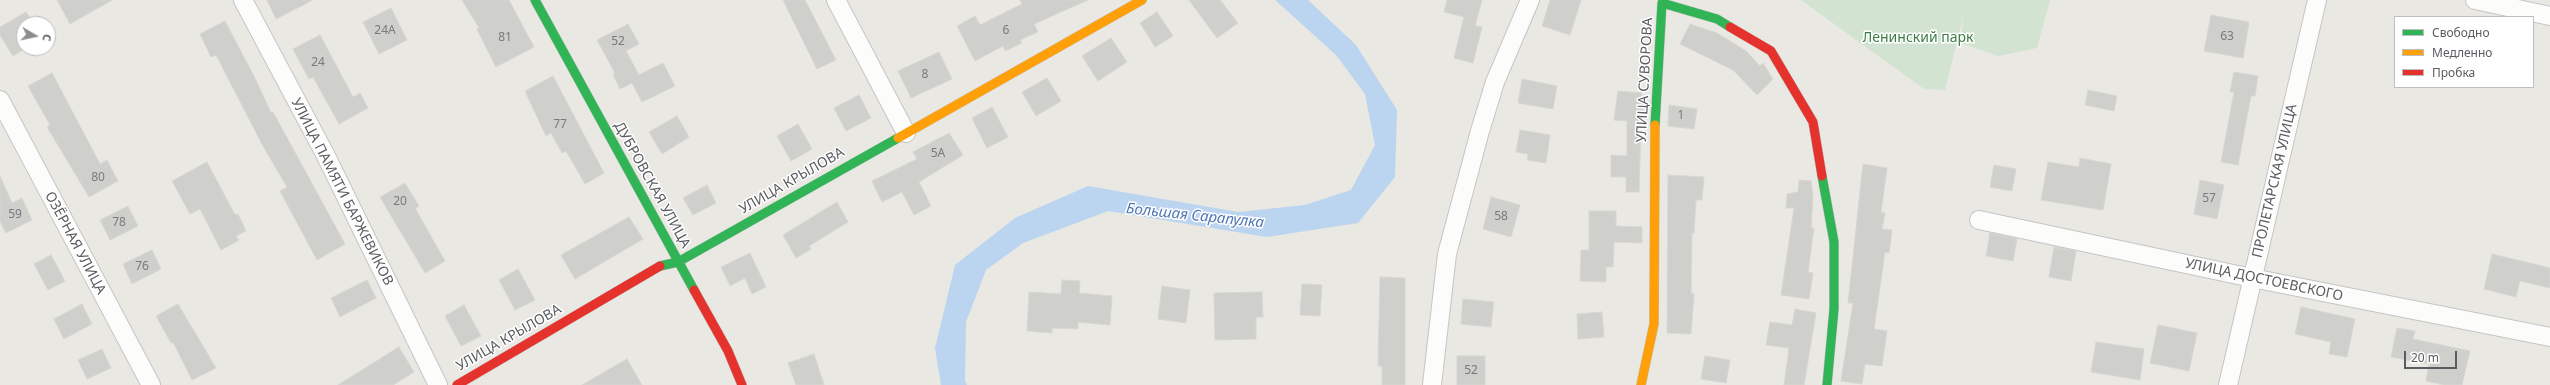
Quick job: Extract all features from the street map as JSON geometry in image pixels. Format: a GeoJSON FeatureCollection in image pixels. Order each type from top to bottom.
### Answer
{"type":"FeatureCollection","features":[{"type":"Feature","properties":{"kind":"street","name":"УЛИЦА ПАМЯТИ БАРЖЕВИКОВ"},"geometry":{"type":"LineString","coordinates":[[243,0],[326,156],[438,385]]}},
{"type":"Feature","properties":{"kind":"street","name":"ДУБРОВСКАЯ УЛИЦА"},"geometry":{"type":"LineString","coordinates":[[535,0],[728,351],[742,385]]}},
{"type":"Feature","properties":{"kind":"street"},"geometry":{"type":"LineString","coordinates":[[836,0],[906,133]]}},
{"type":"Feature","properties":{"kind":"street","name":"УЛИЦА КРЫЛОВА"},"geometry":{"type":"LineString","coordinates":[[457,385],[644,275],[663,265],[678,262],[1142,0]]}},
{"type":"Feature","properties":{"kind":"street"},"geometry":{"type":"LineString","coordinates":[[1432,385],[1447,254],[1480,131],[1495,82],[1530,0]]}},
{"type":"Feature","properties":{"kind":"street","name":"ПРОЛЕТАРСКАЯ УЛИЦА"},"geometry":{"type":"LineString","coordinates":[[2228,385],[2318,0]]}},
{"type":"Feature","properties":{"kind":"street"},"geometry":{"type":"LineString","coordinates":[[2475,0],[2550,16]]}},
{"type":"Feature","properties":{"kind":"street","name":"УЛИЦА СУВОРОВА"},"geometry":{"type":"LineString","coordinates":[[1641,385],[1654,324],[1655,132],[1660,1],[1717,19],[1771,51],[1812,122],[1834,242],[1834,309],[1827,385]]}},
{"type":"Feature","properties":{"kind":"street","name":"ОЗЁРНАЯ УЛИЦА"},"geometry":{"type":"LineString","coordinates":[[0,100],[151,385]]}},
{"type":"Feature","properties":{"kind":"street","name":"УЛИЦА ДОСТОЕВСКОГО"},"geometry":{"type":"LineString","coordinates":[[1979,220],[2252,278],[2550,337]]}},
{"type":"Feature","properties":{"kind":"green space","name":"Ленинский парк"},"geometry":{"type":"Polygon","coordinates":[[[1801,0],[2050,0],[2037,48],[1998,56],[1961,43],[1963,17],[1945,90],[1924,89],[1801,0]]]}},
{"type":"Feature","properties":{"kind":"water","name":"Большая Сарапулка"},"geometry":{"type":"Polygon","coordinates":[[[1275,0],[1308,0],[1356,45],[1397,110],[1395,177],[1358,223],[1267,237],[1108,211],[1023,243],[986,270],[966,322],[965,381],[967,385],[941,385],[935,348],[955,265],[1015,218],[1088,186],[1238,212],[1305,205],[1351,190],[1375,145],[1365,94],[1336,55],[1275,0]]]}},
{"type":"Feature","properties":{"kind":"building"},"geometry":{"type":"Polygon","coordinates":[[[57,0],[112,0],[70,24],[57,0]]]}},
{"type":"Feature","properties":{"kind":"building"},"geometry":{"type":"Polygon","coordinates":[[[267,0],[313,0],[276,19],[267,0]]]}},
{"type":"Feature","properties":{"kind":"building"},"geometry":{"type":"Polygon","coordinates":[[[462,0],[509,0],[534,47],[496,67],[477,29],[479,28],[462,0]]]}},
{"type":"Feature","properties":{"kind":"building"},"geometry":{"type":"Polygon","coordinates":[[[783,0],[805,0],[836,60],[817,69],[783,0]]]}},
{"type":"Feature","properties":{"kind":"building"},"geometry":{"type":"Polygon","coordinates":[[[1020,0],[1088,0],[1034,24],[1038,32],[1020,40],[1022,43],[1005,51],[1003,46],[975,61],[957,26],[975,16],[980,25],[1022,4],[1020,0]]]}},
{"type":"Feature","properties":{"kind":"building"},"geometry":{"type":"Polygon","coordinates":[[[1189,0],[1220,0],[1238,23],[1217,38],[1189,0]]]}},
{"type":"Feature","properties":{"kind":"building"},"geometry":{"type":"Polygon","coordinates":[[[1447,0],[1482,0],[1475,26],[1482,27],[1473,63],[1454,58],[1464,17],[1444,12],[1447,0]]]}},
{"type":"Feature","properties":{"kind":"building"},"geometry":{"type":"Polygon","coordinates":[[[1550,0],[1581,0],[1570,35],[1542,26],[1550,0]]]}},
{"type":"Feature","properties":{"kind":"building"},"geometry":{"type":"Polygon","coordinates":[[[391,8],[407,40],[379,54],[363,22],[391,8]]]}},
{"type":"Feature","properties":{"kind":"building"},"geometry":{"type":"Polygon","coordinates":[[[26,12],[29,16],[19,16],[26,12]]]}},
{"type":"Feature","properties":{"kind":"building"},"geometry":{"type":"Polygon","coordinates":[[[1157,12],[1173,36],[1155,47],[1140,23],[1157,12]]]}},
{"type":"Feature","properties":{"kind":"building"},"geometry":{"type":"Polygon","coordinates":[[[2211,15],[2249,22],[2243,58],[2204,51],[2211,15]]]}},
{"type":"Feature","properties":{"kind":"building"},"geometry":{"type":"Polygon","coordinates":[[[16,18],[16,54],[13,56],[0,35],[0,27],[16,18]]]}},
{"type":"Feature","properties":{"kind":"building"},"geometry":{"type":"Polygon","coordinates":[[[225,21],[256,80],[271,113],[273,112],[345,244],[317,260],[280,191],[287,187],[263,146],[216,55],[211,57],[200,34],[225,21]]]}},
{"type":"Feature","properties":{"kind":"building"},"geometry":{"type":"Polygon","coordinates":[[[628,24],[639,44],[626,51],[639,75],[663,63],[675,86],[642,102],[632,83],[620,89],[613,74],[615,73],[597,40],[628,24]]]}},
{"type":"Feature","properties":{"kind":"building"},"geometry":{"type":"Polygon","coordinates":[[[1690,24],[1717,33],[1746,51],[1760,66],[1763,63],[1773,79],[1757,95],[1733,70],[1680,44],[1690,24]]]}},
{"type":"Feature","properties":{"kind":"building"},"geometry":{"type":"Polygon","coordinates":[[[320,35],[353,97],[360,93],[368,108],[339,124],[313,77],[309,79],[293,49],[320,35]]]}},
{"type":"Feature","properties":{"kind":"building"},"geometry":{"type":"Polygon","coordinates":[[[1111,38],[1127,62],[1098,81],[1082,56],[1111,38]]]}},
{"type":"Feature","properties":{"kind":"building"},"geometry":{"type":"Polygon","coordinates":[[[939,52],[952,79],[911,98],[898,71],[939,52]]]}},
{"type":"Feature","properties":{"kind":"building"},"geometry":{"type":"Polygon","coordinates":[[[2234,72],[2258,76],[2255,96],[2251,96],[2238,165],[2221,162],[2234,92],[2230,92],[2234,72]]]}},
{"type":"Feature","properties":{"kind":"building"},"geometry":{"type":"Polygon","coordinates":[[[52,73],[100,164],[107,160],[118,181],[89,197],[47,127],[50,125],[28,86],[52,73]]]}},
{"type":"Feature","properties":{"kind":"building"},"geometry":{"type":"Polygon","coordinates":[[[553,76],[604,173],[585,184],[566,151],[562,153],[551,133],[546,136],[525,91],[553,76]]]}},
{"type":"Feature","properties":{"kind":"building"},"geometry":{"type":"Polygon","coordinates":[[[1047,78],[1061,101],[1036,116],[1022,92],[1047,78]]]}},
{"type":"Feature","properties":{"kind":"building"},"geometry":{"type":"Polygon","coordinates":[[[1522,79],[1557,86],[1553,109],[1518,103],[1522,79]]]}},
{"type":"Feature","properties":{"kind":"building"},"geometry":{"type":"Polygon","coordinates":[[[2088,90],[2117,96],[2114,111],[2085,105],[2088,90]]]}},
{"type":"Feature","properties":{"kind":"building"},"geometry":{"type":"Polygon","coordinates":[[[1618,91],[1642,93],[1641,102],[1644,102],[1643,123],[1641,122],[1639,192],[1626,192],[1626,177],[1611,177],[1611,155],[1627,156],[1627,121],[1614,120],[1618,91]]]}},
{"type":"Feature","properties":{"kind":"building"},"geometry":{"type":"Polygon","coordinates":[[[859,95],[871,118],[846,131],[834,108],[859,95]]]}},
{"type":"Feature","properties":{"kind":"building"},"geometry":{"type":"Polygon","coordinates":[[[1669,105],[1697,109],[1694,129],[1668,126],[1669,105]]]}},
{"type":"Feature","properties":{"kind":"building"},"geometry":{"type":"Polygon","coordinates":[[[992,107],[1008,137],[987,148],[972,118],[992,107]]]}},
{"type":"Feature","properties":{"kind":"building"},"geometry":{"type":"Polygon","coordinates":[[[677,116],[689,137],[662,154],[649,132],[677,116]]]}},
{"type":"Feature","properties":{"kind":"building"},"geometry":{"type":"Polygon","coordinates":[[[798,124],[812,149],[791,161],[777,136],[798,124]]]}},
{"type":"Feature","properties":{"kind":"building"},"geometry":{"type":"Polygon","coordinates":[[[1520,130],[1550,135],[1546,163],[1527,160],[1528,154],[1516,152],[1520,130]]]}},
{"type":"Feature","properties":{"kind":"building"},"geometry":{"type":"Polygon","coordinates":[[[949,133],[963,155],[919,182],[931,206],[914,215],[902,192],[882,202],[872,181],[917,159],[913,152],[949,133]]]}},
{"type":"Feature","properties":{"kind":"building"},"geometry":{"type":"Polygon","coordinates":[[[2080,158],[2111,164],[2103,210],[2041,200],[2048,162],[2079,167],[2080,158]]]}},
{"type":"Feature","properties":{"kind":"building"},"geometry":{"type":"Polygon","coordinates":[[[207,162],[235,215],[238,214],[246,231],[236,236],[239,240],[221,250],[200,209],[190,214],[172,181],[207,162]]]}},
{"type":"Feature","properties":{"kind":"building"},"geometry":{"type":"Polygon","coordinates":[[[1863,164],[1887,168],[1881,212],[1885,213],[1882,229],[1892,230],[1889,253],[1885,252],[1874,329],[1887,331],[1882,366],[1865,364],[1862,384],[1841,381],[1853,303],[1848,303],[1863,164]]]}},
{"type":"Feature","properties":{"kind":"building"},"geometry":{"type":"Polygon","coordinates":[[[1994,165],[2016,169],[2012,191],[1990,187],[1994,165]]]}},
{"type":"Feature","properties":{"kind":"building"},"geometry":{"type":"Polygon","coordinates":[[[1668,175],[1704,177],[1702,200],[1696,200],[1694,233],[1692,233],[1691,293],[1694,294],[1691,334],[1667,333],[1668,175]]]}},
{"type":"Feature","properties":{"kind":"building"},"geometry":{"type":"Polygon","coordinates":[[[0,176],[12,203],[22,198],[32,220],[6,233],[0,221],[0,176]]]}},
{"type":"Feature","properties":{"kind":"building"},"geometry":{"type":"Polygon","coordinates":[[[1799,180],[1811,181],[1813,197],[1811,228],[1814,228],[1808,272],[1813,273],[1809,299],[1781,295],[1794,208],[1786,208],[1787,194],[1798,192],[1799,180]]]}},
{"type":"Feature","properties":{"kind":"building"},"geometry":{"type":"Polygon","coordinates":[[[2200,180],[2224,185],[2217,219],[2194,214],[2200,180]]]}},
{"type":"Feature","properties":{"kind":"building"},"geometry":{"type":"Polygon","coordinates":[[[405,183],[419,206],[415,208],[445,261],[425,273],[380,197],[405,183]]]}},
{"type":"Feature","properties":{"kind":"building"},"geometry":{"type":"Polygon","coordinates":[[[707,185],[716,203],[693,215],[683,198],[707,185]]]}},
{"type":"Feature","properties":{"kind":"building"},"geometry":{"type":"Polygon","coordinates":[[[1491,197],[1520,205],[1511,237],[1483,229],[1491,197]]]}},
{"type":"Feature","properties":{"kind":"building"},"geometry":{"type":"Polygon","coordinates":[[[837,202],[848,222],[809,246],[811,249],[796,258],[783,235],[837,202]]]}},
{"type":"Feature","properties":{"kind":"building"},"geometry":{"type":"Polygon","coordinates":[[[128,206],[138,226],[110,240],[100,220],[128,206]]]}},
{"type":"Feature","properties":{"kind":"building"},"geometry":{"type":"Polygon","coordinates":[[[1589,211],[1616,211],[1616,226],[1642,227],[1642,243],[1614,242],[1613,267],[1606,267],[1606,282],[1580,281],[1581,250],[1589,250],[1589,211]]]}},
{"type":"Feature","properties":{"kind":"building"},"geometry":{"type":"Polygon","coordinates":[[[629,217],[643,239],[575,279],[561,255],[629,217]]]}},
{"type":"Feature","properties":{"kind":"building"},"geometry":{"type":"Polygon","coordinates":[[[1990,233],[2017,239],[2013,261],[1986,256],[1990,233]]]}},
{"type":"Feature","properties":{"kind":"building"},"geometry":{"type":"Polygon","coordinates":[[[2054,247],[2076,251],[2071,281],[2049,277],[2054,247]]]}},
{"type":"Feature","properties":{"kind":"building"},"geometry":{"type":"Polygon","coordinates":[[[152,250],[161,269],[132,284],[123,264],[152,250]]]}},
{"type":"Feature","properties":{"kind":"building"},"geometry":{"type":"Polygon","coordinates":[[[750,253],[766,287],[752,294],[745,278],[730,286],[721,267],[750,253]]]}},
{"type":"Feature","properties":{"kind":"building"},"geometry":{"type":"Polygon","coordinates":[[[2492,254],[2550,268],[2550,288],[2520,281],[2516,297],[2484,289],[2492,254]]]}},
{"type":"Feature","properties":{"kind":"building"},"geometry":{"type":"Polygon","coordinates":[[[51,255],[65,281],[48,290],[34,264],[51,255]]]}},
{"type":"Feature","properties":{"kind":"building"},"geometry":{"type":"Polygon","coordinates":[[[518,269],[535,300],[515,310],[499,280],[518,269]]]}},
{"type":"Feature","properties":{"kind":"building"},"geometry":{"type":"Polygon","coordinates":[[[1380,277],[1405,278],[1405,385],[1382,385],[1382,366],[1378,366],[1380,277]]]}},
{"type":"Feature","properties":{"kind":"building"},"geometry":{"type":"Polygon","coordinates":[[[367,280],[376,298],[340,317],[331,298],[367,280]]]}},
{"type":"Feature","properties":{"kind":"building"},"geometry":{"type":"Polygon","coordinates":[[[1062,280],[1080,281],[1079,293],[1112,296],[1110,325],[1078,322],[1078,329],[1052,328],[1052,333],[1027,331],[1029,292],[1061,294],[1062,280]]]}},
{"type":"Feature","properties":{"kind":"building"},"geometry":{"type":"Polygon","coordinates":[[[1302,284],[1322,285],[1320,316],[1300,315],[1302,284]]]}},
{"type":"Feature","properties":{"kind":"building"},"geometry":{"type":"Polygon","coordinates":[[[1162,286],[1190,290],[1186,323],[1158,319],[1162,286]]]}},
{"type":"Feature","properties":{"kind":"building"},"geometry":{"type":"Polygon","coordinates":[[[1262,292],[1263,317],[1256,317],[1256,339],[1215,340],[1214,293],[1262,292]]]}},
{"type":"Feature","properties":{"kind":"building"},"geometry":{"type":"Polygon","coordinates":[[[1463,299],[1494,302],[1491,327],[1461,324],[1463,299]]]}},
{"type":"Feature","properties":{"kind":"building"},"geometry":{"type":"Polygon","coordinates":[[[82,304],[92,324],[64,339],[54,319],[82,304]]]}},
{"type":"Feature","properties":{"kind":"building"},"geometry":{"type":"Polygon","coordinates":[[[178,304],[216,368],[192,380],[173,342],[171,343],[156,316],[178,304]]]}},
{"type":"Feature","properties":{"kind":"building"},"geometry":{"type":"Polygon","coordinates":[[[464,305],[481,336],[461,346],[445,316],[464,305]]]}},
{"type":"Feature","properties":{"kind":"building"},"geometry":{"type":"Polygon","coordinates":[[[2301,307],[2355,319],[2347,357],[2329,354],[2331,342],[2295,334],[2301,307]]]}},
{"type":"Feature","properties":{"kind":"building"},"geometry":{"type":"Polygon","coordinates":[[[1795,309],[1816,313],[1804,385],[1784,385],[1789,348],[1766,345],[1770,322],[1792,325],[1795,309]]]}},
{"type":"Feature","properties":{"kind":"building"},"geometry":{"type":"Polygon","coordinates":[[[1602,312],[1604,337],[1578,339],[1577,314],[1602,312]]]}},
{"type":"Feature","properties":{"kind":"building"},"geometry":{"type":"Polygon","coordinates":[[[2158,325],[2197,333],[2189,371],[2150,363],[2158,325]]]}},
{"type":"Feature","properties":{"kind":"building"},"geometry":{"type":"Polygon","coordinates":[[[2397,328],[2415,331],[2413,339],[2470,351],[2462,385],[2445,385],[2426,381],[2429,364],[2391,357],[2397,328]]]}},
{"type":"Feature","properties":{"kind":"building"},"geometry":{"type":"Polygon","coordinates":[[[2096,342],[2144,349],[2140,380],[2091,372],[2096,342]]]}},
{"type":"Feature","properties":{"kind":"building"},"geometry":{"type":"Polygon","coordinates":[[[399,347],[414,372],[393,385],[338,385],[399,347]]]}},
{"type":"Feature","properties":{"kind":"building"},"geometry":{"type":"Polygon","coordinates":[[[102,349],[111,368],[87,379],[78,360],[102,349]]]}},
{"type":"Feature","properties":{"kind":"building"},"geometry":{"type":"Polygon","coordinates":[[[814,354],[824,385],[796,385],[788,363],[814,354]]]}},
{"type":"Feature","properties":{"kind":"building"},"geometry":{"type":"Polygon","coordinates":[[[1457,356],[1485,356],[1485,385],[1457,385],[1457,356]]]}},
{"type":"Feature","properties":{"kind":"building"},"geometry":{"type":"Polygon","coordinates":[[[1705,356],[1730,360],[1726,383],[1701,379],[1705,356]]]}},
{"type":"Feature","properties":{"kind":"building"},"geometry":{"type":"Polygon","coordinates":[[[627,359],[642,385],[582,385],[627,359]]]}},
{"type":"Feature","properties":{"kind":"traffic: fast"},"geometry":{"type":"LineString","coordinates":[[535,0],[694,290]]}},
{"type":"Feature","properties":{"kind":"traffic: fast"},"geometry":{"type":"LineString","coordinates":[[1655,125],[1662,3],[1717,19],[1730,27]]}},
{"type":"Feature","properties":{"kind":"traffic: fast"},"geometry":{"type":"LineString","coordinates":[[660,266],[678,262],[898,138]]}},
{"type":"Feature","properties":{"kind":"traffic: fast"},"geometry":{"type":"LineString","coordinates":[[1822,176],[1834,242],[1834,309],[1827,385]]}},
{"type":"Feature","properties":{"kind":"traffic: slow"},"geometry":{"type":"LineString","coordinates":[[898,138],[1142,0]]}},
{"type":"Feature","properties":{"kind":"traffic: slow"},"geometry":{"type":"LineString","coordinates":[[1641,385],[1654,324],[1655,125]]}},
{"type":"Feature","properties":{"kind":"traffic: jam"},"geometry":{"type":"LineString","coordinates":[[1730,27],[1771,51],[1813,122],[1822,176]]}},
{"type":"Feature","properties":{"kind":"traffic: jam"},"geometry":{"type":"LineString","coordinates":[[457,385],[660,266]]}},
{"type":"Feature","properties":{"kind":"traffic: jam"},"geometry":{"type":"LineString","coordinates":[[694,290],[728,351],[742,385]]}}]}
